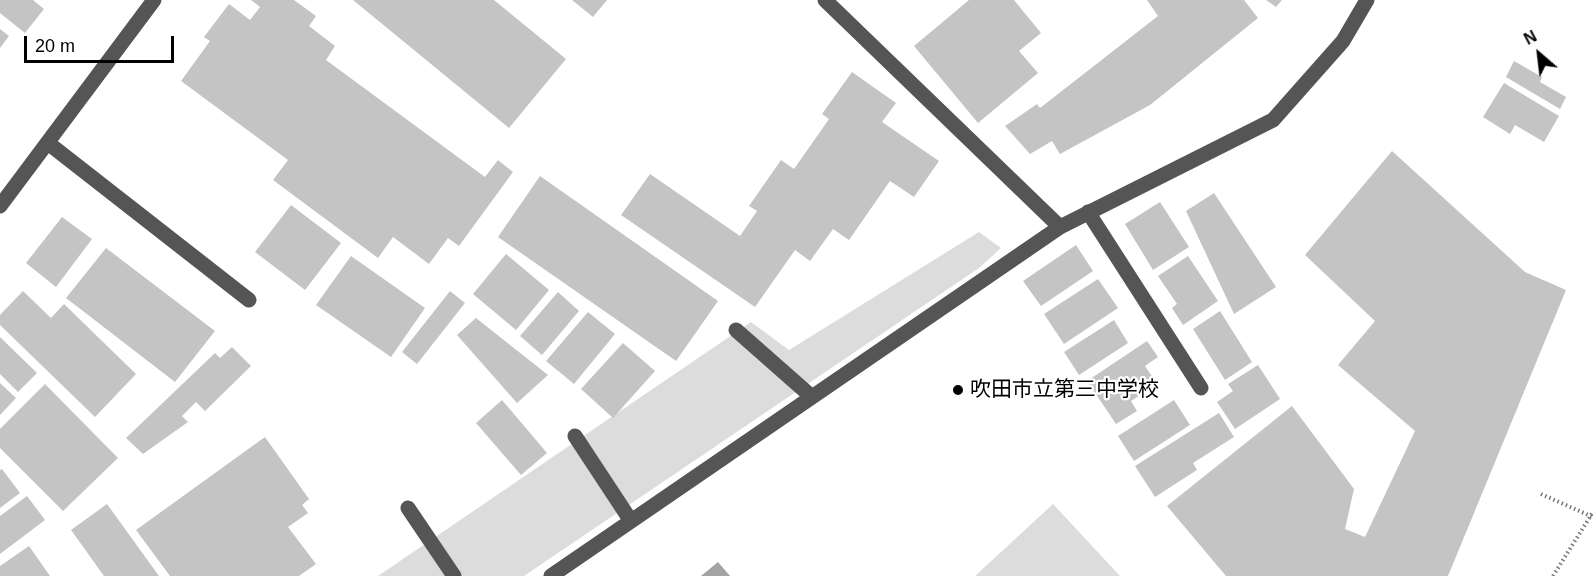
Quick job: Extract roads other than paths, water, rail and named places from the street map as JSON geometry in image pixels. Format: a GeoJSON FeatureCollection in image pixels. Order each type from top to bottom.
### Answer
{"type":"FeatureCollection","features":[{"type":"Feature","properties":{"kind":"street"},"geometry":{"type":"LineString","coordinates":[[0,206],[154,0]]}},
{"type":"Feature","properties":{"kind":"street"},"geometry":{"type":"LineString","coordinates":[[825,0],[1060,227]]}},
{"type":"Feature","properties":{"kind":"street"},"geometry":{"type":"LineString","coordinates":[[551,576],[1060,227],[1273,120],[1343,41],[1367,0]]}},
{"type":"Feature","properties":{"kind":"street"},"geometry":{"type":"LineString","coordinates":[[48,143],[249,300]]}},
{"type":"Feature","properties":{"kind":"street"},"geometry":{"type":"LineString","coordinates":[[1088,212],[1201,388]]}},
{"type":"Feature","properties":{"kind":"street"},"geometry":{"type":"LineString","coordinates":[[736,330],[812,397]]}},
{"type":"Feature","properties":{"kind":"street"},"geometry":{"type":"LineString","coordinates":[[576,436],[631,520]]}},
{"type":"Feature","properties":{"kind":"street"},"geometry":{"type":"LineString","coordinates":[[408,508],[454,576]]}},
{"type":"Feature","properties":{"kind":"place","name":"吹田市立第三中学校"},"geometry":{"type":"Point","coordinates":[958,390]}}]}
